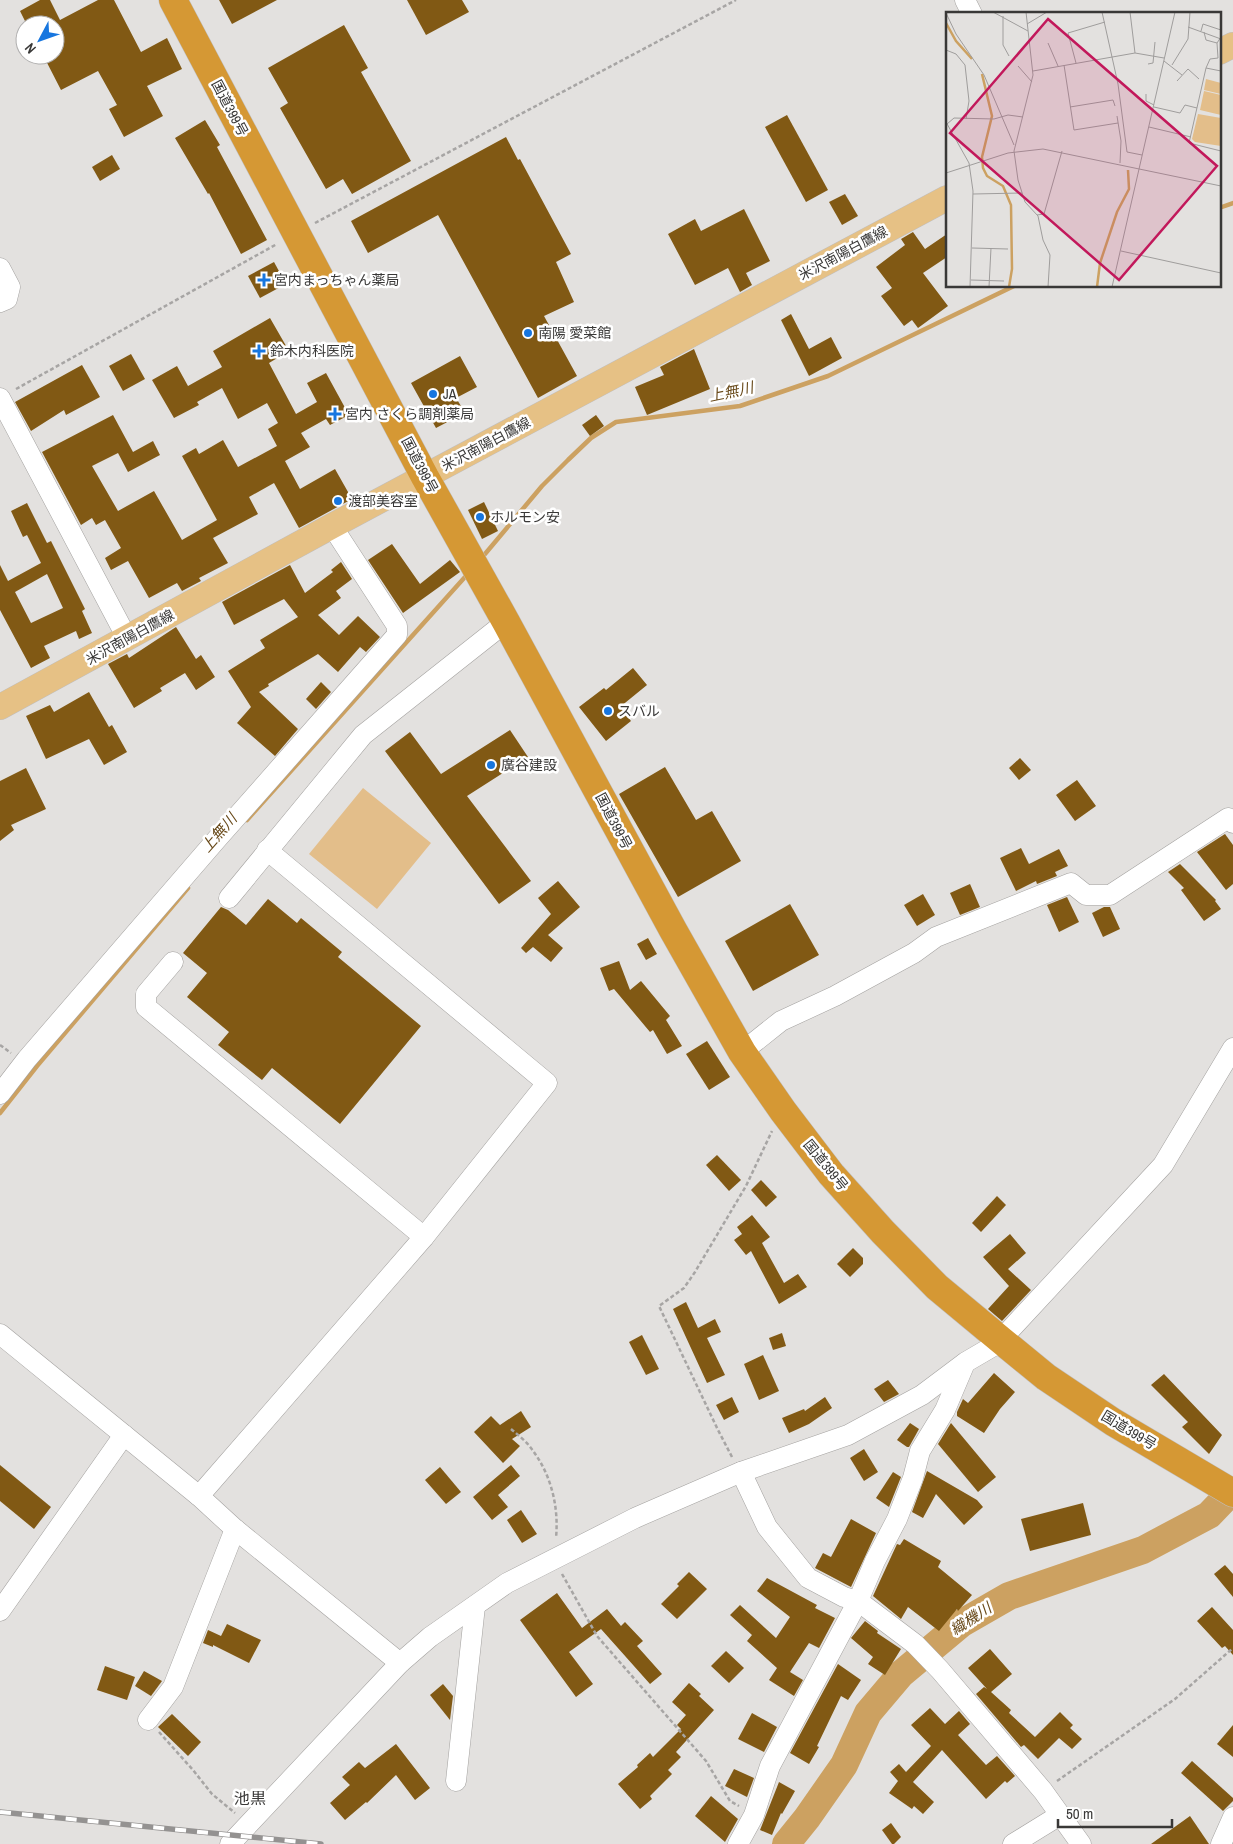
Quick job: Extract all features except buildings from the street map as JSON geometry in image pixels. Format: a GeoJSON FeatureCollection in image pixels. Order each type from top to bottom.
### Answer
{"type":"FeatureCollection","features":[{"type":"Feature","properties":{"kind":"highway","name":"国道399号"},"geometry":{"type":"LineString","coordinates":[[173,0],[425,477],[673,930],[742,1052],[782,1112],[831,1174],[883,1232],[937,1287],[1046,1377],[1104,1416],[1226,1489]]}},
{"type":"Feature","properties":{"kind":"main road"},"geometry":{"type":"LineString","coordinates":[[1220,52],[1233,45]]}},
{"type":"Feature","properties":{"kind":"main road","name":"米沢南陽白鷹線"},"geometry":{"type":"LineString","coordinates":[[0,707],[332,526],[946,199]]}},
{"type":"Feature","properties":{"kind":"street"},"geometry":{"type":"LineString","coordinates":[[965,0],[971,12]]}},
{"type":"Feature","properties":{"kind":"street"},"geometry":{"type":"LineString","coordinates":[[0,268],[10,287],[7,299],[0,302]]}},
{"type":"Feature","properties":{"kind":"street"},"geometry":{"type":"LineString","coordinates":[[3,401],[127,638]]}},
{"type":"Feature","properties":{"kind":"street"},"geometry":{"type":"LineString","coordinates":[[0,1094],[26,1059],[216,839],[397,635],[397,626],[332,526]]}},
{"type":"Feature","properties":{"kind":"street"},"geometry":{"type":"LineString","coordinates":[[229,898],[363,735],[506,622]]}},
{"type":"Feature","properties":{"kind":"street"},"geometry":{"type":"LineString","coordinates":[[742,1052],[781,1021],[835,996],[914,953],[936,937],[1071,883],[1086,895],[1110,895],[1228,818],[1233,823]]}},
{"type":"Feature","properties":{"kind":"street"},"geometry":{"type":"LineString","coordinates":[[200,1496],[424,1237],[547,1083],[267,850]]}},
{"type":"Feature","properties":{"kind":"street"},"geometry":{"type":"LineString","coordinates":[[173,962],[146,994],[146,1006],[424,1237]]}},
{"type":"Feature","properties":{"kind":"street"},"geometry":{"type":"LineString","coordinates":[[230,1844],[400,1663],[430,1637],[507,1583],[635,1518],[740,1472],[848,1435],[922,1395],[966,1362],[1002,1341],[1009,1331],[1163,1165],[1227,1075],[1233,1048]]}},
{"type":"Feature","properties":{"kind":"street"},"geometry":{"type":"LineString","coordinates":[[0,1334],[200,1496],[235,1529],[400,1663]]}},
{"type":"Feature","properties":{"kind":"street"},"geometry":{"type":"LineString","coordinates":[[738,1844],[754,1815],[770,1766],[858,1601],[875,1561],[900,1511],[913,1478],[920,1451],[945,1410],[966,1362]]}},
{"type":"Feature","properties":{"kind":"street"},"geometry":{"type":"LineString","coordinates":[[0,1610],[124,1435]]}},
{"type":"Feature","properties":{"kind":"street"},"geometry":{"type":"LineString","coordinates":[[740,1472],[767,1527],[808,1578],[844,1597],[858,1601],[915,1644],[940,1670],[1043,1791],[1081,1844]]}},
{"type":"Feature","properties":{"kind":"street"},"geometry":{"type":"LineString","coordinates":[[148,1720],[173,1687],[235,1529]]}},
{"type":"Feature","properties":{"kind":"street"},"geometry":{"type":"LineString","coordinates":[[456,1781],[474,1606]]}},
{"type":"Feature","properties":{"kind":"street"},"geometry":{"type":"LineString","coordinates":[[1014,1844],[1060,1815]]}},
{"type":"Feature","properties":{"kind":"street"},"geometry":{"type":"LineString","coordinates":[[1220,1844],[1233,1817]]}},
{"type":"Feature","properties":{"kind":"path"},"geometry":{"type":"LineString","coordinates":[[3,401],[297,233],[736,0]]}},
{"type":"Feature","properties":{"kind":"path"},"geometry":{"type":"LineString","coordinates":[[740,1472],[659,1306],[684,1288],[695,1272],[746,1186],[782,1112]]}},
{"type":"Feature","properties":{"kind":"path"},"geometry":{"type":"LineString","coordinates":[[511,1429],[530,1447],[542,1464],[554,1495],[558,1516],[554,1559],[596,1636],[706,1761],[730,1801],[754,1815]]}},
{"type":"Feature","properties":{"kind":"path"},"geometry":{"type":"LineString","coordinates":[[1043,1791],[1175,1700],[1233,1648]]}},
{"type":"Feature","properties":{"kind":"path"},"geometry":{"type":"LineString","coordinates":[[148,1720],[194,1770],[212,1794],[248,1823]]}},
{"type":"Feature","properties":{"kind":"shaded area"},"geometry":{"type":"Polygon","coordinates":[[[363,788],[431,843],[377,909],[309,854],[363,788]]]}},
{"type":"Feature","properties":{"kind":"waterway","name":"上無川"},"geometry":{"type":"LineString","coordinates":[[1220,208],[1233,203]]}},
{"type":"Feature","properties":{"kind":"waterway","name":"上無川"},"geometry":{"type":"LineString","coordinates":[[485,554],[542,486],[591,438],[616,422],[740,406],[828,376],[1010,288]]}},
{"type":"Feature","properties":{"kind":"waterway","name":"上無川"},"geometry":{"type":"LineString","coordinates":[[247,820],[465,577]]}},
{"type":"Feature","properties":{"kind":"waterway","name":"上無川"},"geometry":{"type":"LineString","coordinates":[[0,1113],[37,1066],[188,888]]}},
{"type":"Feature","properties":{"kind":"waterway","name":"織機川"},"geometry":{"type":"LineString","coordinates":[[786,1844],[807,1818],[844,1765],[868,1713],[901,1674],[962,1623],[1009,1596],[1143,1550],[1209,1515],[1233,1490]]}},
{"type":"Feature","properties":{"kind":"railway"},"geometry":{"type":"LineString","coordinates":[[0,1812],[321,1844]]}},
{"type":"Feature","properties":{"kind":"place","name":"宮内まっちゃん薬局"},"geometry":{"type":"Point","coordinates":[264,280]}},
{"type":"Feature","properties":{"kind":"place","name":"南陽 愛菜館"},"geometry":{"type":"Point","coordinates":[528,333]}},
{"type":"Feature","properties":{"kind":"place","name":"鈴木内科医院"},"geometry":{"type":"Point","coordinates":[259,351]}},
{"type":"Feature","properties":{"kind":"place","name":"JA"},"geometry":{"type":"Point","coordinates":[433,394]}},
{"type":"Feature","properties":{"kind":"place","name":"宮内 さくら調剤薬局"},"geometry":{"type":"Point","coordinates":[335,414]}},
{"type":"Feature","properties":{"kind":"place","name":"渡部美容室"},"geometry":{"type":"Point","coordinates":[338,501]}},
{"type":"Feature","properties":{"kind":"place","name":"ホルモン安"},"geometry":{"type":"Point","coordinates":[480,517]}},
{"type":"Feature","properties":{"kind":"place","name":"スバル"},"geometry":{"type":"Point","coordinates":[608,711]}},
{"type":"Feature","properties":{"kind":"place","name":"廣谷建設"},"geometry":{"type":"Point","coordinates":[491,765]}},
{"type":"Feature","properties":{"kind":"district","name":"池黒"},"geometry":{"type":"Point","coordinates":[250,1798]}}]}
